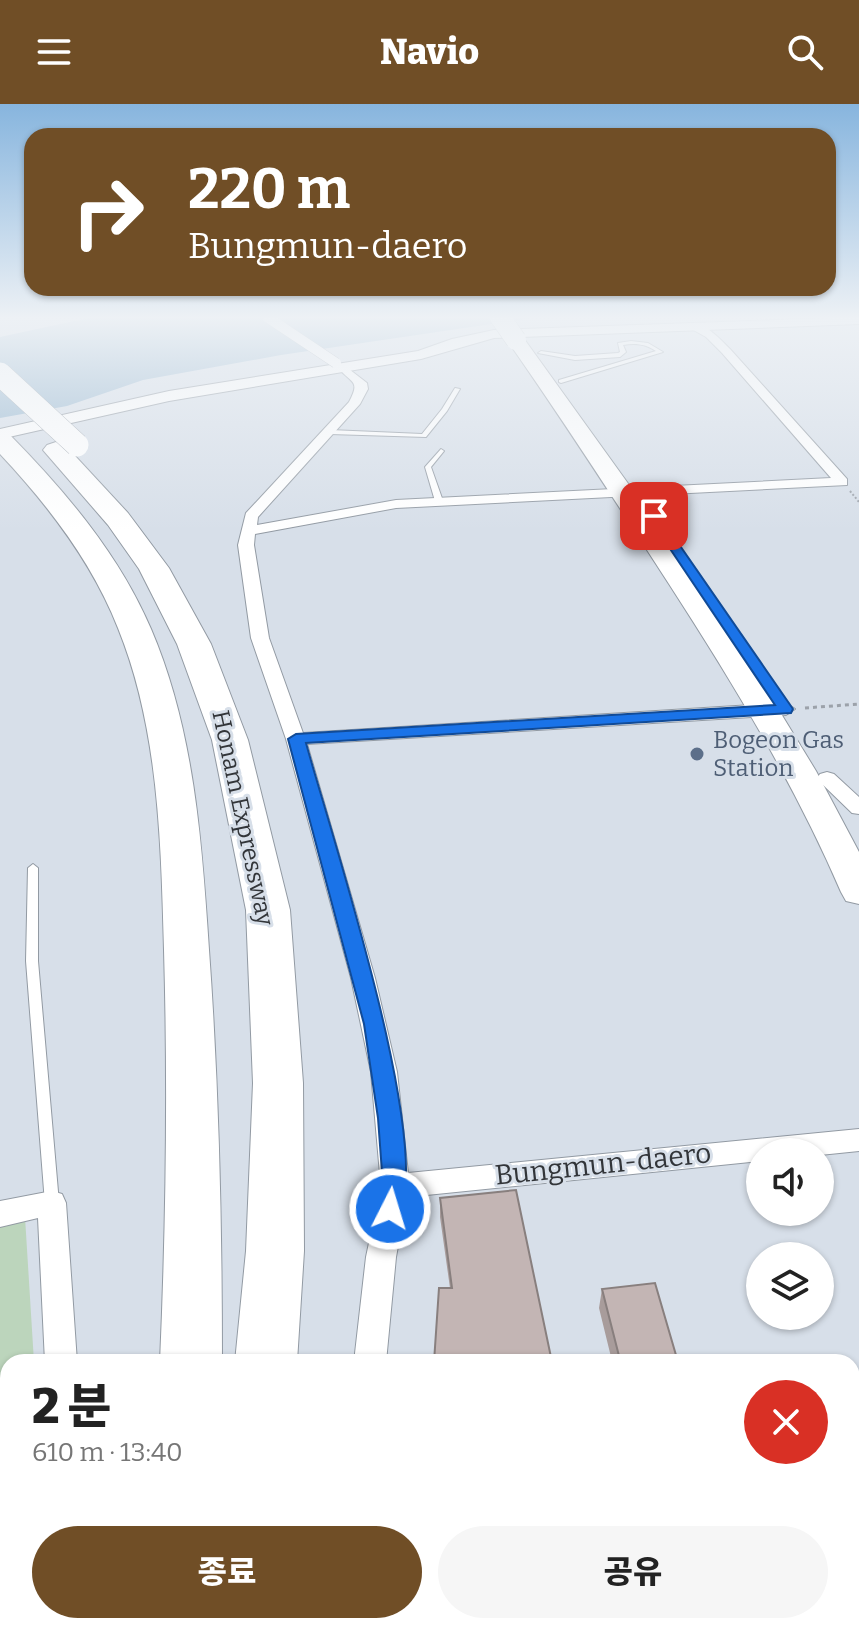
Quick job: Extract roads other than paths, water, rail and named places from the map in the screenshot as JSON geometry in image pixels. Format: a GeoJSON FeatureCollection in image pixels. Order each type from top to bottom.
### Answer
{"type":"FeatureCollection","features":[{"type":"Feature","properties":{"kind":"highway"},"geometry":{"type":"LineString","coordinates":[[5,388],[25,449],[62,539],[122,653],[145,708],[163,874],[166,965],[168,1197],[162,1354]]}},
{"type":"Feature","properties":{"kind":"highway","name":"Honam Expressway"},"geometry":{"type":"LineString","coordinates":[[0,396],[25,449],[117,591],[145,656],[165,732],[181,860],[192,1051],[195,1214],[191,1354]]}},
{"type":"Feature","properties":{"kind":"highway","name":"Honam Expressway"},"geometry":{"type":"LineString","coordinates":[[25,449],[118,519],[154,568],[189,632],[230,740],[268,910],[278,1083],[275,1251],[267,1354]]}},
{"type":"Feature","properties":{"kind":"main road"},"geometry":{"type":"LineString","coordinates":[[556,388],[630,492],[776,710],[827,778],[859,838]]}},
{"type":"Feature","properties":{"kind":"main road"},"geometry":{"type":"LineString","coordinates":[[566,388],[630,492]]}},
{"type":"Feature","properties":{"kind":"main road"},"geometry":{"type":"LineString","coordinates":[[776,710],[859,892]]}},
{"type":"Feature","properties":{"kind":"street"},"geometry":{"type":"LineString","coordinates":[[25,449],[169,396],[213,388]]}},
{"type":"Feature","properties":{"kind":"street"},"geometry":{"type":"LineString","coordinates":[[362,388],[354,404],[330,432],[251,516],[247,531],[247,566],[260,638],[296,739],[374,1024],[390,1118],[395,1186],[381,1257],[371,1354]]}},
{"type":"Feature","properties":{"kind":"street"},"geometry":{"type":"LineString","coordinates":[[247,531],[378,506],[842,482],[759,388]]}},
{"type":"Feature","properties":{"kind":"street"},"geometry":{"type":"LineString","coordinates":[[296,739],[776,710]]}},
{"type":"Feature","properties":{"kind":"street"},"geometry":{"type":"LineString","coordinates":[[827,778],[859,808]]}},
{"type":"Feature","properties":{"kind":"street","name":"Bungmun-daero"},"geometry":{"type":"LineString","coordinates":[[395,1186],[859,1140]]}},
{"type":"Feature","properties":{"kind":"street"},"geometry":{"type":"LineString","coordinates":[[0,1214],[52,1203],[61,1354]]}},
{"type":"Feature","properties":{"kind":"lane"},"geometry":{"type":"LineString","coordinates":[[330,432],[424,436],[457,389]]}},
{"type":"Feature","properties":{"kind":"lane"},"geometry":{"type":"LineString","coordinates":[[439,501],[428,467],[441,451]]}},
{"type":"Feature","properties":{"kind":"lane"},"geometry":{"type":"LineString","coordinates":[[33,868],[32,961],[52,1203]]}},
{"type":"Feature","properties":{"kind":"water"},"geometry":{"type":"Polygon","coordinates":[[[0,388],[118,388],[67,406],[0,418],[0,388]]]}},
{"type":"Feature","properties":{"kind":"place","name":"Bogeon Gas Station"},"geometry":{"type":"Point","coordinates":[697,754]}}]}
